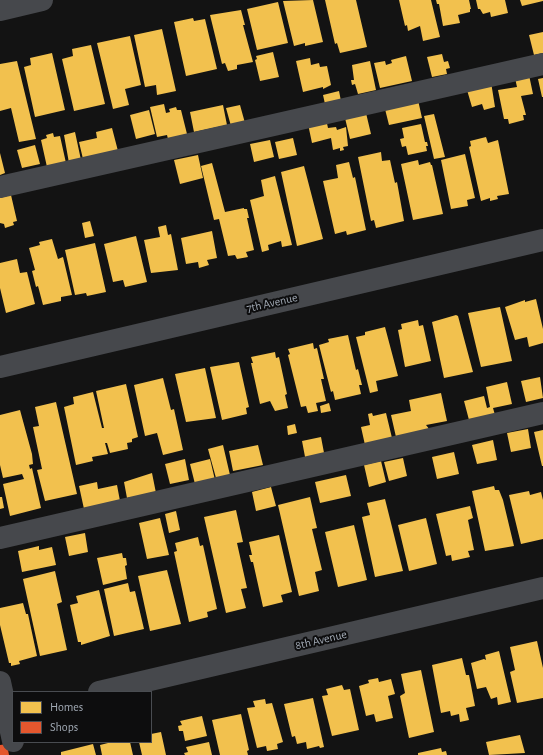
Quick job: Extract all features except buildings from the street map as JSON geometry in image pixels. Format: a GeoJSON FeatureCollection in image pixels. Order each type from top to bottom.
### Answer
{"type":"FeatureCollection","features":[{"type":"Feature","properties":{"kind":"street"},"geometry":{"type":"LineString","coordinates":[[0,10],[42,0]]}},
{"type":"Feature","properties":{"kind":"street"},"geometry":{"type":"LineString","coordinates":[[0,188],[543,64]]}},
{"type":"Feature","properties":{"kind":"street","name":"7th Avenue"},"geometry":{"type":"LineString","coordinates":[[0,367],[543,240]]}},
{"type":"Feature","properties":{"kind":"street"},"geometry":{"type":"LineString","coordinates":[[0,538],[543,413]]}},
{"type":"Feature","properties":{"kind":"street","name":"8th Avenue"},"geometry":{"type":"LineString","coordinates":[[103,691],[543,588]]}},
{"type":"Feature","properties":{"kind":"street"},"geometry":{"type":"LineString","coordinates":[[0,682],[12,736]]}},
{"type":"Feature","properties":{"kind":"street"},"geometry":{"type":"LineString","coordinates":[[13,743],[16,755]]}}]}
